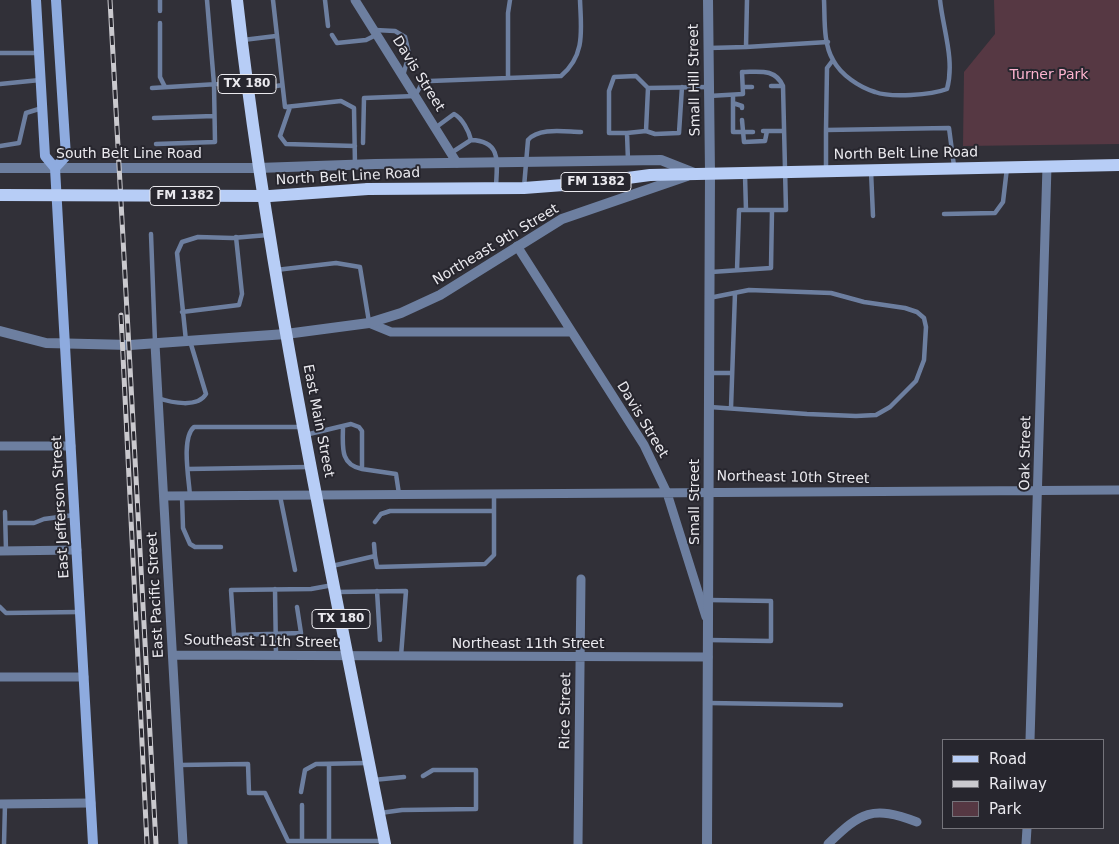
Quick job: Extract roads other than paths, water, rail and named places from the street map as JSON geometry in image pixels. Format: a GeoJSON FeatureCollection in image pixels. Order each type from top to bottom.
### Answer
{"type":"FeatureCollection","features":[{"type":"Feature","properties":{"kind":"main road","name":"East Jefferson Street"},"geometry":{"type":"LineString","coordinates":[[36,0],[45,156],[55,168],[93,844]]}},
{"type":"Feature","properties":{"kind":"main road"},"geometry":{"type":"LineString","coordinates":[[55,168],[66,156],[56,0]]}},
{"type":"Feature","properties":{"kind":"main road","name":"East Main Street"},"geometry":{"type":"LineString","coordinates":[[237,0],[258,168],[286,334],[385,843]]}},
{"type":"Feature","properties":{"kind":"main road","name":"North Belt Line Road"},"geometry":{"type":"LineString","coordinates":[[1,195],[270,196],[368,189],[524,188],[650,175],[695,173],[1119,165]]}},
{"type":"Feature","properties":{"kind":"street","name":"Davis Street"},"geometry":{"type":"LineString","coordinates":[[355,0],[457,163]]}},
{"type":"Feature","properties":{"kind":"street","name":"Small Hill Street"},"geometry":{"type":"LineString","coordinates":[[708,0],[710,160]]}},
{"type":"Feature","properties":{"kind":"street","name":"North Belt Line Road"},"geometry":{"type":"LineString","coordinates":[[258,168],[662,160],[695,173]]}},
{"type":"Feature","properties":{"kind":"street","name":"Small Street"},"geometry":{"type":"LineString","coordinates":[[707,844],[710,160]]}},
{"type":"Feature","properties":{"kind":"street","name":"Oak Street"},"geometry":{"type":"LineString","coordinates":[[1030,739],[1039,491],[1042,304],[1047,166]]}},
{"type":"Feature","properties":{"kind":"street","name":"South Belt Line Road"},"geometry":{"type":"LineString","coordinates":[[0,168],[258,168]]}},
{"type":"Feature","properties":{"kind":"street","name":"Northeast 9th Street"},"geometry":{"type":"LineString","coordinates":[[0,331],[46,344],[130,345],[286,334],[369,323],[401,313],[440,295],[562,219],[695,173]]}},
{"type":"Feature","properties":{"kind":"street","name":"Davis Street"},"geometry":{"type":"LineString","coordinates":[[516,246],[644,445],[667,493],[708,625]]}},
{"type":"Feature","properties":{"kind":"street","name":"Northeast 9th Street"},"geometry":{"type":"LineString","coordinates":[[369,323],[391,332],[570,332]]}},
{"type":"Feature","properties":{"kind":"street","name":"East Pacific Street"},"geometry":{"type":"LineString","coordinates":[[155,344],[183,844]]}},
{"type":"Feature","properties":{"kind":"street"},"geometry":{"type":"LineString","coordinates":[[0,446],[71,446]]}},
{"type":"Feature","properties":{"kind":"street","name":"Northeast 10th Street"},"geometry":{"type":"LineString","coordinates":[[164,496],[667,493],[708,491],[882,493],[1119,490]]}},
{"type":"Feature","properties":{"kind":"street"},"geometry":{"type":"LineString","coordinates":[[3,551],[77,550]]}},
{"type":"Feature","properties":{"kind":"street","name":"Rice Street"},"geometry":{"type":"LineString","coordinates":[[578,844],[581,579]]}},
{"type":"Feature","properties":{"kind":"street","name":"Southeast 11th Street"},"geometry":{"type":"LineString","coordinates":[[173,655],[349,657]]}},
{"type":"Feature","properties":{"kind":"street","name":"Northeast 11th Street"},"geometry":{"type":"LineString","coordinates":[[349,657],[708,657]]}},
{"type":"Feature","properties":{"kind":"street"},"geometry":{"type":"LineString","coordinates":[[0,677],[84,676]]}},
{"type":"Feature","properties":{"kind":"street"},"geometry":{"type":"LineString","coordinates":[[3,804],[91,803]]}},
{"type":"Feature","properties":{"kind":"street"},"geometry":{"type":"LineString","coordinates":[[828,844],[860,816],[880,812],[898,815],[917,822]]}},
{"type":"Feature","properties":{"kind":"street"},"geometry":{"type":"LineString","coordinates":[[1026,844],[1027,829]]}},
{"type":"Feature","properties":{"kind":"lane"},"geometry":{"type":"LineString","coordinates":[[160,0],[160,11]]}},
{"type":"Feature","properties":{"kind":"lane"},"geometry":{"type":"LineString","coordinates":[[156,144],[215,142],[214,84],[207,0]]}},
{"type":"Feature","properties":{"kind":"lane"},"geometry":{"type":"LineString","coordinates":[[273,0],[285,107],[340,101],[354,108],[356,165]]}},
{"type":"Feature","properties":{"kind":"lane"},"geometry":{"type":"LineString","coordinates":[[325,0],[328,26]]}},
{"type":"Feature","properties":{"kind":"lane"},"geometry":{"type":"LineString","coordinates":[[508,78],[508,13],[510,0]]}},
{"type":"Feature","properties":{"kind":"lane"},"geometry":{"type":"LineString","coordinates":[[363,143],[364,98],[415,96],[420,87],[430,81],[561,76],[569,69],[582,43],[580,0]]}},
{"type":"Feature","properties":{"kind":"lane"},"geometry":{"type":"LineString","coordinates":[[746,0],[746,47]]}},
{"type":"Feature","properties":{"kind":"lane"},"geometry":{"type":"LineString","coordinates":[[824,0],[828,42],[832,60],[846,77],[875,92],[888,94],[937,92],[947,89],[950,77],[949,54],[942,25],[940,0]]}},
{"type":"Feature","properties":{"kind":"lane"},"geometry":{"type":"LineString","coordinates":[[160,22],[160,77],[165,87]]}},
{"type":"Feature","properties":{"kind":"lane"},"geometry":{"type":"LineString","coordinates":[[332,35],[337,43],[366,40],[375,33],[395,31],[404,37],[409,54],[403,77]]}},
{"type":"Feature","properties":{"kind":"lane"},"geometry":{"type":"LineString","coordinates":[[242,40],[276,36]]}},
{"type":"Feature","properties":{"kind":"lane"},"geometry":{"type":"LineString","coordinates":[[708,48],[828,42]]}},
{"type":"Feature","properties":{"kind":"lane"},"geometry":{"type":"LineString","coordinates":[[0,53],[39,53]]}},
{"type":"Feature","properties":{"kind":"lane"},"geometry":{"type":"LineString","coordinates":[[826,171],[827,68],[832,60]]}},
{"type":"Feature","properties":{"kind":"lane"},"geometry":{"type":"LineString","coordinates":[[682,87],[679,133],[655,134],[646,131],[609,133],[609,91],[614,77],[636,76],[648,88],[682,87],[734,95],[744,94],[742,72],[772,72],[779,77],[783,86],[786,210],[739,210],[737,270]]}},
{"type":"Feature","properties":{"kind":"lane"},"geometry":{"type":"LineString","coordinates":[[0,84],[40,80]]}},
{"type":"Feature","properties":{"kind":"lane"},"geometry":{"type":"LineString","coordinates":[[152,88],[214,84],[282,85]]}},
{"type":"Feature","properties":{"kind":"lane"},"geometry":{"type":"LineString","coordinates":[[771,86],[783,86]]}},
{"type":"Feature","properties":{"kind":"lane"},"geometry":{"type":"LineString","coordinates":[[743,87],[752,87]]}},
{"type":"Feature","properties":{"kind":"lane"},"geometry":{"type":"LineString","coordinates":[[646,131],[648,88]]}},
{"type":"Feature","properties":{"kind":"lane"},"geometry":{"type":"LineString","coordinates":[[734,95],[733,132],[754,132]]}},
{"type":"Feature","properties":{"kind":"lane"},"geometry":{"type":"LineString","coordinates":[[733,102],[742,108]]}},
{"type":"Feature","properties":{"kind":"lane"},"geometry":{"type":"LineString","coordinates":[[290,107],[280,136],[286,144],[355,146]]}},
{"type":"Feature","properties":{"kind":"lane"},"geometry":{"type":"LineString","coordinates":[[0,146],[20,142],[26,113],[42,108]]}},
{"type":"Feature","properties":{"kind":"lane"},"geometry":{"type":"LineString","coordinates":[[435,128],[454,114],[458,116],[470,134],[471,140]]}},
{"type":"Feature","properties":{"kind":"lane"},"geometry":{"type":"LineString","coordinates":[[154,118],[214,116]]}},
{"type":"Feature","properties":{"kind":"lane"},"geometry":{"type":"LineString","coordinates":[[742,120],[744,142],[766,141],[765,131],[784,131]]}},
{"type":"Feature","properties":{"kind":"lane"},"geometry":{"type":"LineString","coordinates":[[826,130],[950,128],[954,168]]}},
{"type":"Feature","properties":{"kind":"lane"},"geometry":{"type":"LineString","coordinates":[[524,188],[528,140],[531,136],[539,132],[581,132]]}},
{"type":"Feature","properties":{"kind":"lane"},"geometry":{"type":"LineString","coordinates":[[626,133],[628,161]]}},
{"type":"Feature","properties":{"kind":"lane"},"geometry":{"type":"LineString","coordinates":[[451,153],[471,140],[478,140],[496,151],[498,163],[496,188]]}},
{"type":"Feature","properties":{"kind":"lane"},"geometry":{"type":"LineString","coordinates":[[944,214],[995,213],[1003,202],[1007,166]]}},
{"type":"Feature","properties":{"kind":"lane"},"geometry":{"type":"LineString","coordinates":[[871,170],[873,216]]}},
{"type":"Feature","properties":{"kind":"lane"},"geometry":{"type":"LineString","coordinates":[[745,173],[746,210]]}},
{"type":"Feature","properties":{"kind":"lane"},"geometry":{"type":"LineString","coordinates":[[709,272],[771,268],[772,210]]}},
{"type":"Feature","properties":{"kind":"lane"},"geometry":{"type":"LineString","coordinates":[[151,234],[155,344]]}},
{"type":"Feature","properties":{"kind":"lane"},"geometry":{"type":"LineString","coordinates":[[158,398],[179,402],[198,402],[206,394],[188,341],[182,312],[177,253],[182,242],[198,237],[234,238],[269,235]]}},
{"type":"Feature","properties":{"kind":"lane"},"geometry":{"type":"LineString","coordinates":[[182,312],[239,305],[242,294],[234,238]]}},
{"type":"Feature","properties":{"kind":"lane"},"geometry":{"type":"LineString","coordinates":[[275,270],[336,263],[360,267],[369,323]]}},
{"type":"Feature","properties":{"kind":"lane"},"geometry":{"type":"LineString","coordinates":[[709,298],[735,293],[770,290],[831,293],[864,302],[905,308],[918,312],[924,318],[926,327],[924,360],[916,381],[890,407],[876,415],[856,416],[709,406]]}},
{"type":"Feature","properties":{"kind":"lane"},"geometry":{"type":"LineString","coordinates":[[731,408],[735,293]]}},
{"type":"Feature","properties":{"kind":"lane"},"geometry":{"type":"LineString","coordinates":[[709,373],[731,373]]}},
{"type":"Feature","properties":{"kind":"lane"},"geometry":{"type":"LineString","coordinates":[[221,547],[195,547],[190,544],[183,528],[188,469],[187,442],[189,431],[194,427],[304,431],[354,425],[361,429],[362,469]]}},
{"type":"Feature","properties":{"kind":"lane"},"geometry":{"type":"LineString","coordinates":[[342,426],[343,456],[349,465],[396,474],[399,494]]}},
{"type":"Feature","properties":{"kind":"lane"},"geometry":{"type":"LineString","coordinates":[[188,469],[311,467]]}},
{"type":"Feature","properties":{"kind":"lane"},"geometry":{"type":"LineString","coordinates":[[374,544],[377,568],[485,564],[494,555],[494,494]]}},
{"type":"Feature","properties":{"kind":"lane"},"geometry":{"type":"LineString","coordinates":[[280,496],[295,570]]}},
{"type":"Feature","properties":{"kind":"lane"},"geometry":{"type":"LineString","coordinates":[[375,522],[381,514],[390,511],[494,511]]}},
{"type":"Feature","properties":{"kind":"lane"},"geometry":{"type":"LineString","coordinates":[[3,551],[6,523],[5,512]]}},
{"type":"Feature","properties":{"kind":"lane"},"geometry":{"type":"LineString","coordinates":[[6,523],[34,523],[44,519],[75,515]]}},
{"type":"Feature","properties":{"kind":"lane"},"geometry":{"type":"LineString","coordinates":[[330,566],[375,556]]}},
{"type":"Feature","properties":{"kind":"lane"},"geometry":{"type":"LineString","coordinates":[[297,607],[301,633],[234,636],[231,590],[335,588],[406,591],[400,657]]}},
{"type":"Feature","properties":{"kind":"lane"},"geometry":{"type":"LineString","coordinates":[[275,589],[276,656]]}},
{"type":"Feature","properties":{"kind":"lane"},"geometry":{"type":"LineString","coordinates":[[377,591],[380,640]]}},
{"type":"Feature","properties":{"kind":"lane"},"geometry":{"type":"LineString","coordinates":[[708,600],[771,601],[771,641],[708,640]]}},
{"type":"Feature","properties":{"kind":"lane"},"geometry":{"type":"LineString","coordinates":[[0,607],[6,613],[80,612]]}},
{"type":"Feature","properties":{"kind":"lane"},"geometry":{"type":"LineString","coordinates":[[708,703],[841,705]]}},
{"type":"Feature","properties":{"kind":"lane"},"geometry":{"type":"LineString","coordinates":[[301,792],[305,770],[316,764],[369,763]]}},
{"type":"Feature","properties":{"kind":"lane"},"geometry":{"type":"LineString","coordinates":[[179,764],[248,764],[249,793],[266,793],[288,841],[385,843]]}},
{"type":"Feature","properties":{"kind":"lane"},"geometry":{"type":"LineString","coordinates":[[329,764],[329,841]]}},
{"type":"Feature","properties":{"kind":"lane"},"geometry":{"type":"LineString","coordinates":[[379,813],[402,810],[476,809],[476,770],[433,770],[423,776]]}},
{"type":"Feature","properties":{"kind":"lane"},"geometry":{"type":"LineString","coordinates":[[372,780],[404,777]]}},
{"type":"Feature","properties":{"kind":"lane"},"geometry":{"type":"LineString","coordinates":[[3,804],[4,844]]}},
{"type":"Feature","properties":{"kind":"lane"},"geometry":{"type":"LineString","coordinates":[[302,805],[302,841]]}},
{"type":"Feature","properties":{"kind":"railway"},"geometry":{"type":"LineString","coordinates":[[110,0],[156,844]]}},
{"type":"Feature","properties":{"kind":"railway"},"geometry":{"type":"LineString","coordinates":[[121,315],[147,844]]}},
{"type":"Feature","properties":{"kind":"park label","name":"Turner Park"},"geometry":{"type":"Point","coordinates":[1049,75]}}]}
